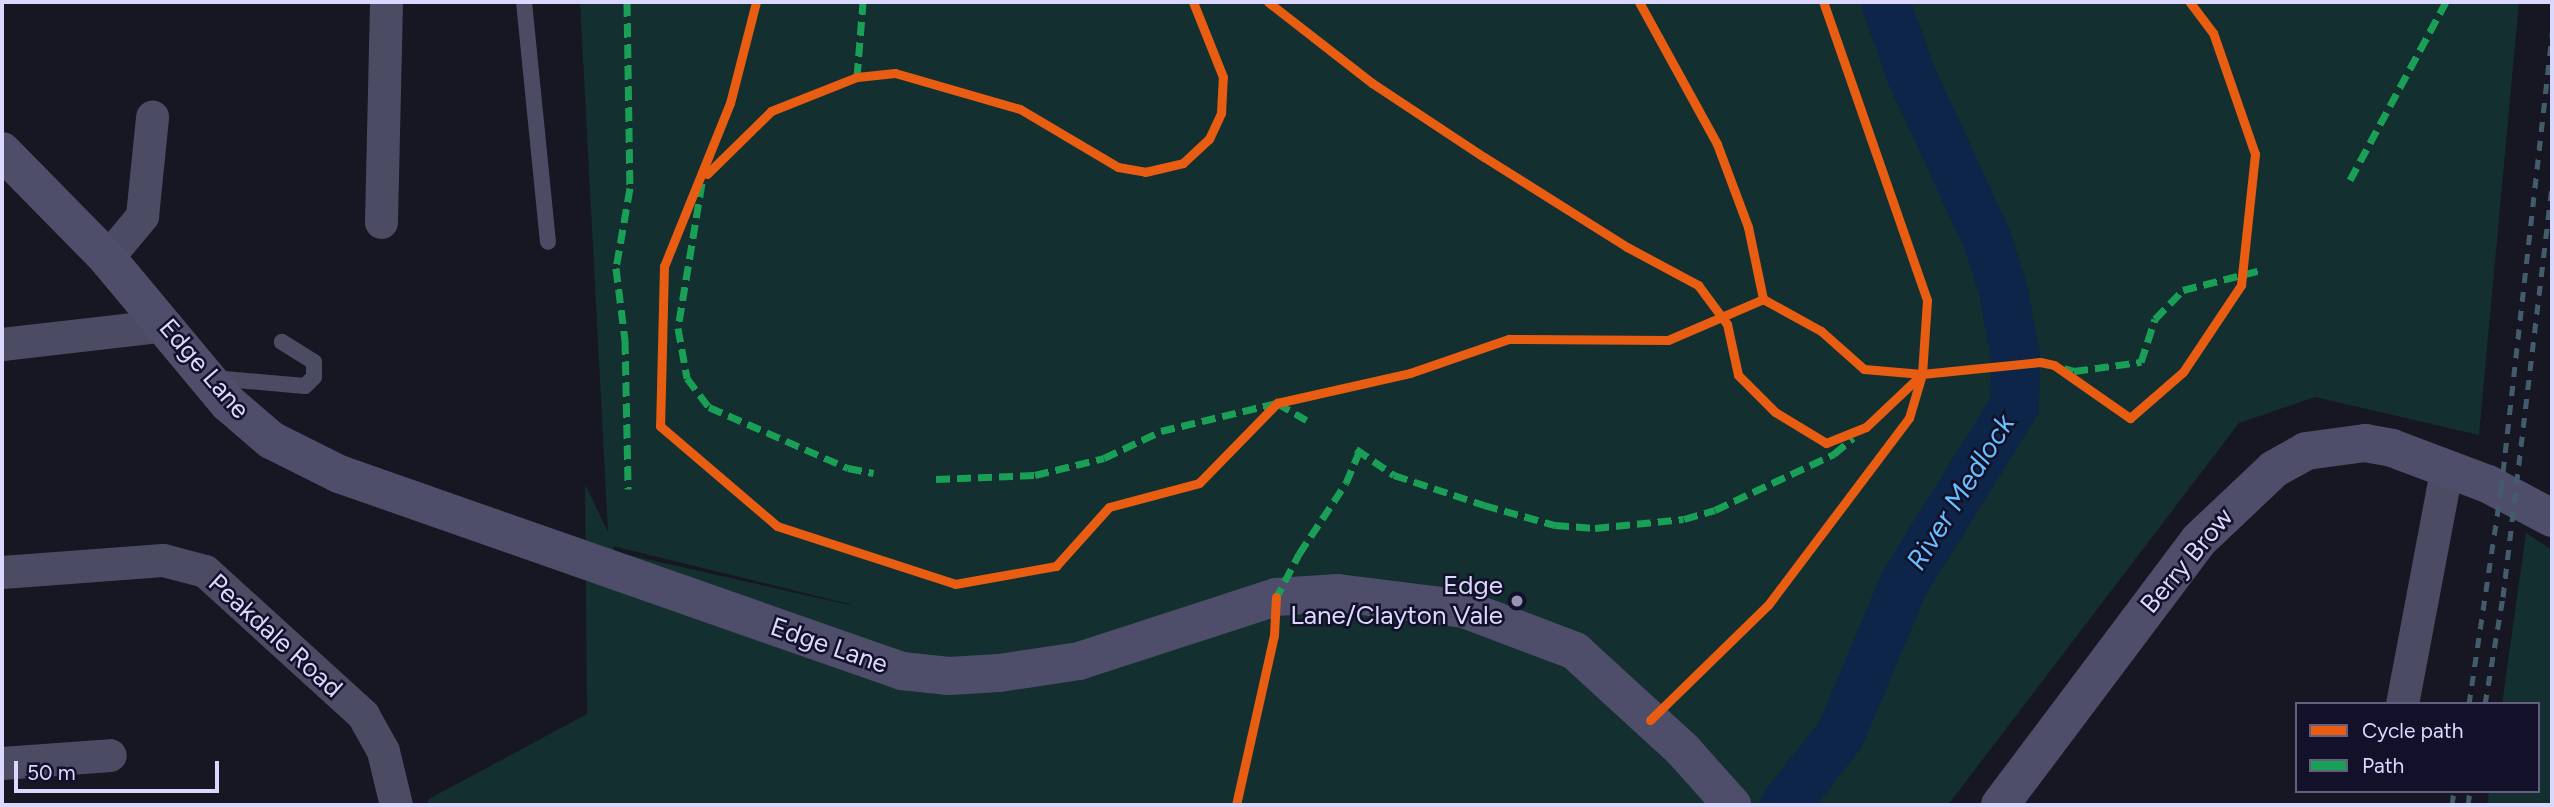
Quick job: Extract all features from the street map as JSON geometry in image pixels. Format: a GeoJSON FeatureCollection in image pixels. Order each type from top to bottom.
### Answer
{"type":"FeatureCollection","features":[{"type":"Feature","properties":{"kind":"street"},"geometry":{"type":"LineString","coordinates":[[381,222],[386,2]]}},
{"type":"Feature","properties":{"kind":"street"},"geometry":{"type":"LineString","coordinates":[[107,258],[142,216],[152,117]]}},
{"type":"Feature","properties":{"kind":"street","name":"Edge Lane"},"geometry":{"type":"LineString","coordinates":[[2,150],[107,258],[228,403],[271,440],[339,474],[902,671],[949,676],[999,673],[1079,661],[1276,597],[1338,593],[1464,608],[1575,651],[1683,750],[1732,805]]}},
{"type":"Feature","properties":{"kind":"street"},"geometry":{"type":"LineString","coordinates":[[2,344],[166,326]]}},
{"type":"Feature","properties":{"kind":"street","name":"Berry Brow"},"geometry":{"type":"LineString","coordinates":[[2000,805],[2199,540],[2274,469],[2306,451],[2365,443],[2447,466],[2552,518]]}},
{"type":"Feature","properties":{"kind":"street"},"geometry":{"type":"LineString","coordinates":[[2402,702],[2447,466]]}},
{"type":"Feature","properties":{"kind":"street","name":"Peakdale Road"},"geometry":{"type":"LineString","coordinates":[[2,572],[163,560],[205,571],[363,715],[383,751],[396,805]]}},
{"type":"Feature","properties":{"kind":"street"},"geometry":{"type":"LineString","coordinates":[[2,763],[110,755]]}},
{"type":"Feature","properties":{"kind":"lane"},"geometry":{"type":"LineString","coordinates":[[524,2],[548,242]]}},
{"type":"Feature","properties":{"kind":"lane"},"geometry":{"type":"LineString","coordinates":[[207,377],[305,386],[314,377],[314,362],[282,342]]}},
{"type":"Feature","properties":{"kind":"green space"},"geometry":{"type":"Polygon","coordinates":[[[580,2],[2519,2],[2479,435],[2315,397],[2239,423],[1948,805],[429,805],[427,800],[587,714],[585,484],[608,532],[580,2]],[[613,546],[615,552],[849,604],[613,546]]]}},
{"type":"Feature","properties":{"kind":"green space"},"geometry":{"type":"Polygon","coordinates":[[[2526,533],[2552,550],[2552,805],[2487,805],[2489,793],[2540,793],[2540,702],[2502,702],[2526,533]]]}},
{"type":"Feature","properties":{"kind":"waterway","name":"River Medlock"},"geometry":{"type":"LineString","coordinates":[[1784,805],[1840,734],[1904,582],[2014,405],[2015,357],[2003,291],[1987,240],[1911,75],[1885,2]]}},
{"type":"Feature","properties":{"kind":"railway"},"geometry":{"type":"LineString","coordinates":[[2469,702],[2501,490],[2552,33]]}},
{"type":"Feature","properties":{"kind":"railway"},"geometry":{"type":"LineString","coordinates":[[2485,702],[2503,597],[2552,185]]}},
{"type":"Feature","properties":{"kind":"railway"},"geometry":{"type":"LineString","coordinates":[[2452,805],[2454,793]]}},
{"type":"Feature","properties":{"kind":"railway"},"geometry":{"type":"LineString","coordinates":[[2468,805],[2470,793]]}},
{"type":"Feature","properties":{"kind":"marked path"},"geometry":{"type":"LineString","coordinates":[[627,2],[630,188],[616,268],[625,340],[628,489]]}},
{"type":"Feature","properties":{"kind":"marked path"},"geometry":{"type":"LineString","coordinates":[[857,77],[863,2]]}},
{"type":"Feature","properties":{"kind":"marked path"},"geometry":{"type":"LineString","coordinates":[[2350,180],[2446,2]]}},
{"type":"Feature","properties":{"kind":"marked path"},"geometry":{"type":"LineString","coordinates":[[702,183],[678,328],[687,378],[709,407],[848,468],[874,473]]}},
{"type":"Feature","properties":{"kind":"marked path"},"geometry":{"type":"LineString","coordinates":[[2064,368],[2074,371],[2141,362],[2155,319],[2183,290],[2261,270]]}},
{"type":"Feature","properties":{"kind":"marked path"},"geometry":{"type":"LineString","coordinates":[[936,479],[1035,475],[1104,458],[1161,431],[1277,403],[1307,420]]}},
{"type":"Feature","properties":{"kind":"marked path"},"geometry":{"type":"LineString","coordinates":[[1356,449],[1394,475],[1484,505],[1555,525],[1595,528],[1684,519],[1715,510],[1834,454],[1853,438]]}},
{"type":"Feature","properties":{"kind":"marked path"},"geometry":{"type":"LineString","coordinates":[[1275,600],[1299,554],[1346,483],[1359,452]]}},
{"type":"Feature","properties":{"kind":"cycle path"},"geometry":{"type":"LineString","coordinates":[[756,2],[730,103],[664,266],[660,426],[777,526],[955,584],[1056,566],[1109,507],[1199,483],[1277,403],[1410,373],[1509,339],[1668,340],[1763,299],[1821,331],[1864,369],[1922,374],[2040,362],[2054,365],[2130,418],[2183,372],[2241,285],[2255,154],[2213,33],[2190,2]]}},
{"type":"Feature","properties":{"kind":"cycle path"},"geometry":{"type":"LineString","coordinates":[[707,174],[771,111],[857,77],[895,73],[1020,109],[1118,167],[1145,172],[1183,163],[1209,139],[1221,113],[1223,77],[1193,2]]}},
{"type":"Feature","properties":{"kind":"cycle path"},"geometry":{"type":"LineString","coordinates":[[1268,2],[1372,83],[1484,157],[1627,247],[1698,285],[1727,324],[1738,375],[1775,412],[1826,443],[1866,427],[1922,374]]}},
{"type":"Feature","properties":{"kind":"cycle path"},"geometry":{"type":"LineString","coordinates":[[1639,2],[1717,144],[1748,227],[1763,299]]}},
{"type":"Feature","properties":{"kind":"cycle path"},"geometry":{"type":"LineString","coordinates":[[1650,720],[1768,605],[1909,418],[1922,374],[1927,300],[1823,2]]}},
{"type":"Feature","properties":{"kind":"cycle path"},"geometry":{"type":"LineString","coordinates":[[1236,805],[1274,635],[1276,597]]}},
{"type":"Feature","properties":{"kind":"place","name":"Edge Lane/Clayton Vale"},"geometry":{"type":"Point","coordinates":[1517,601]}}]}
